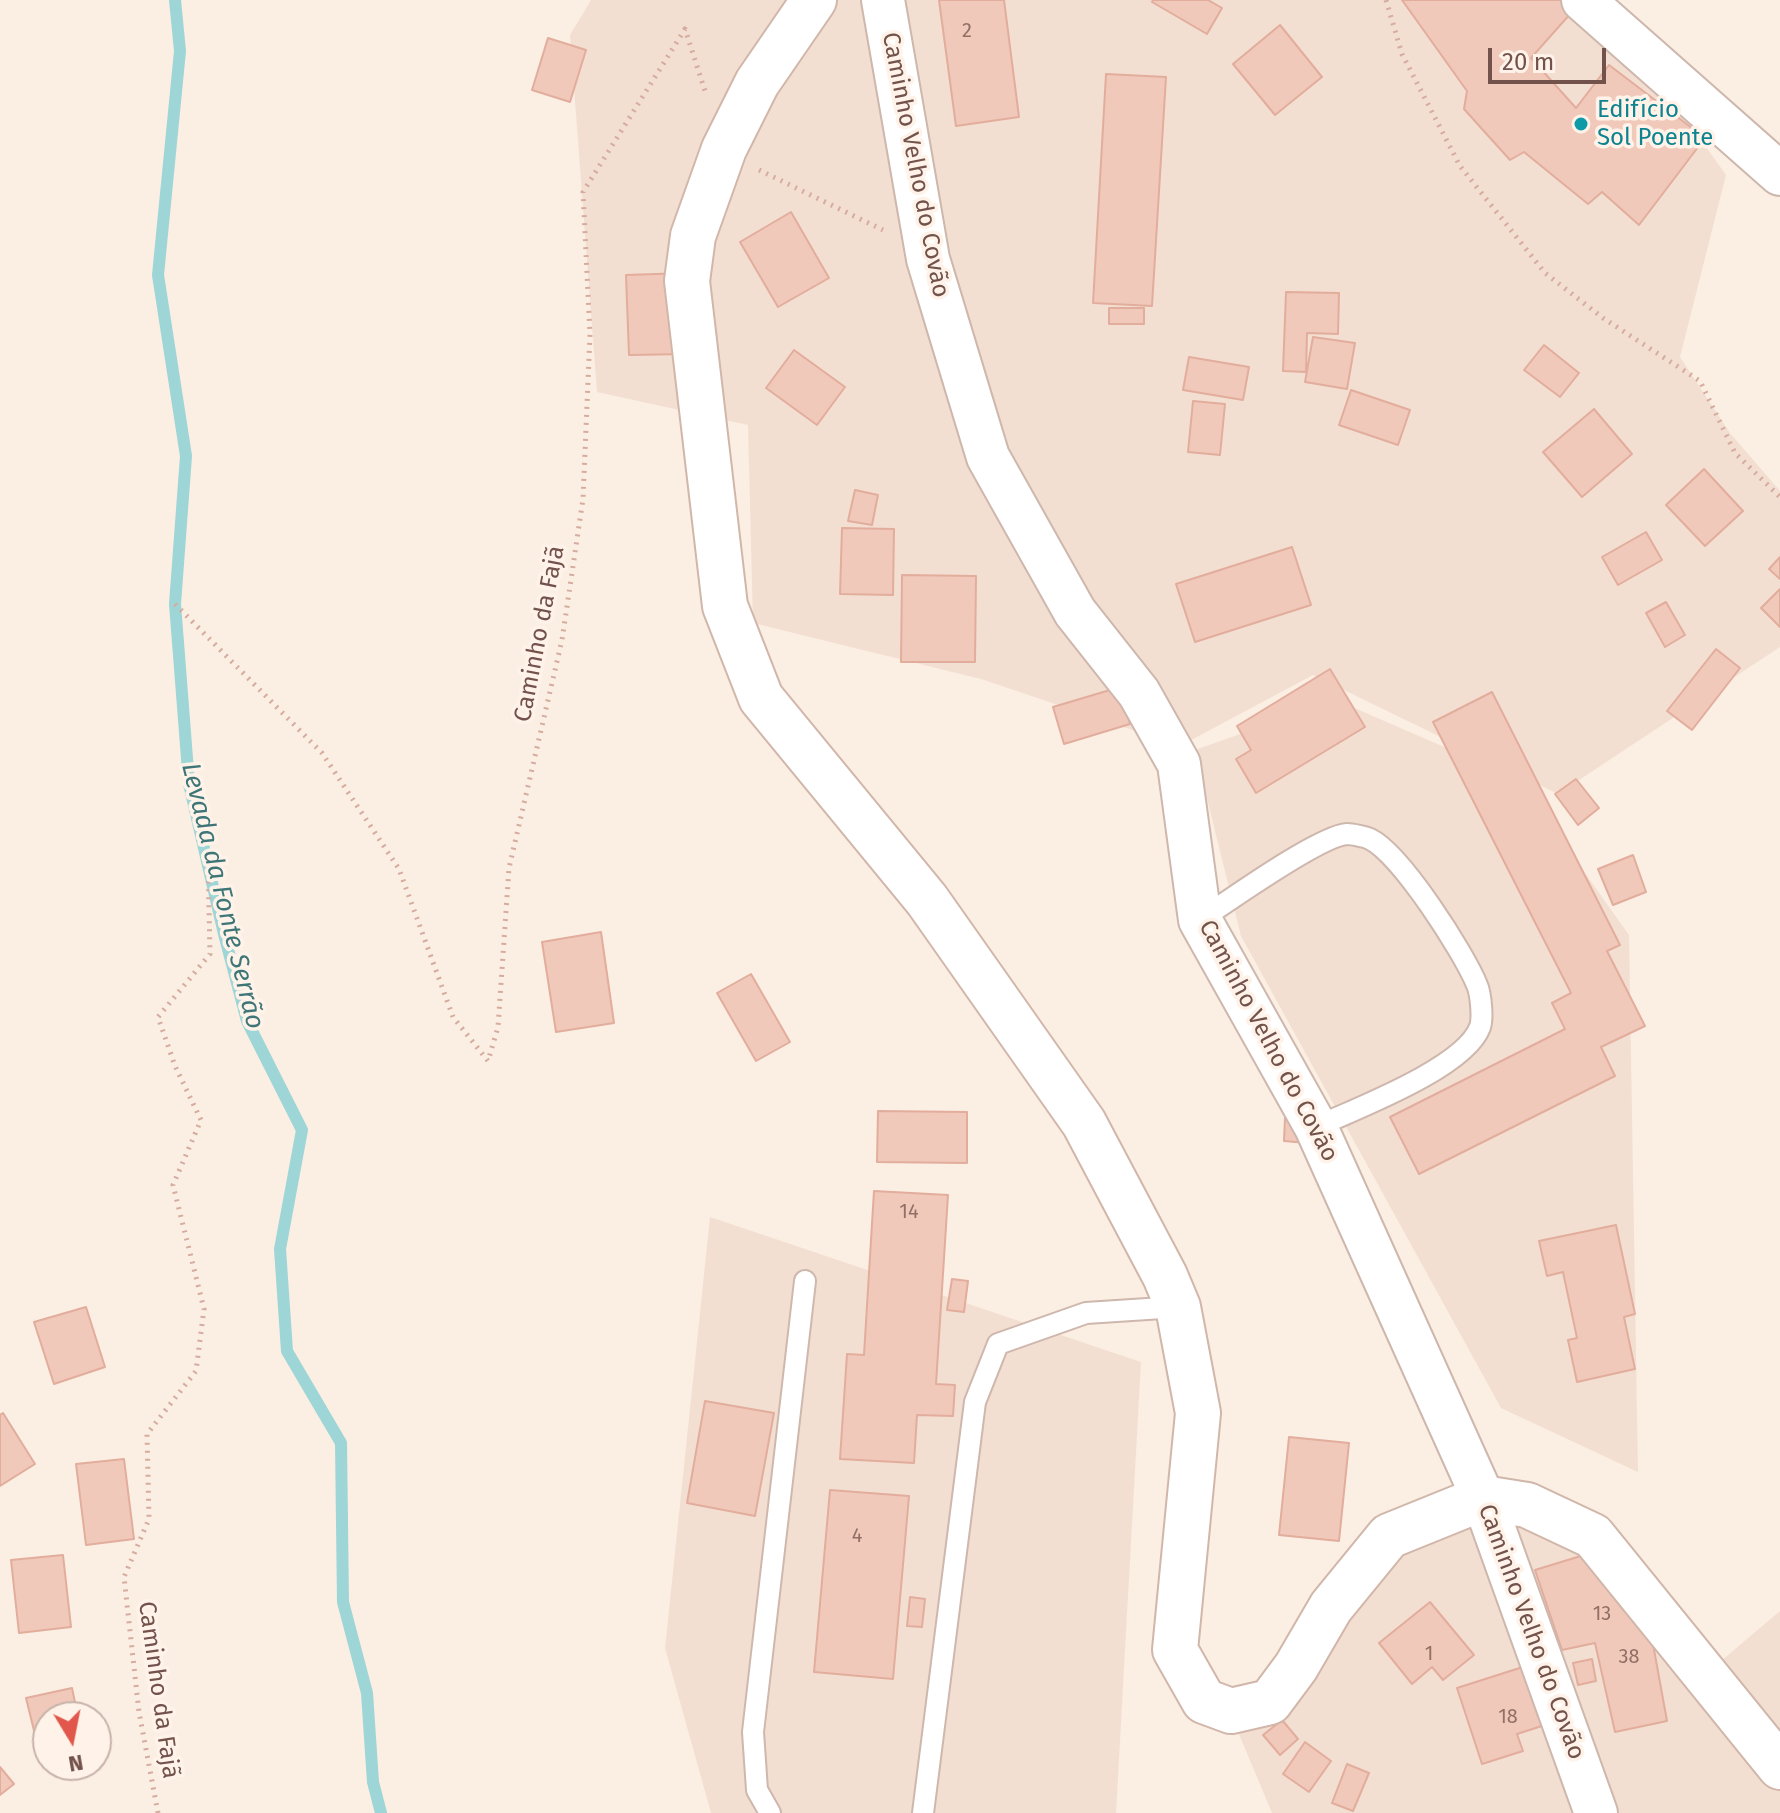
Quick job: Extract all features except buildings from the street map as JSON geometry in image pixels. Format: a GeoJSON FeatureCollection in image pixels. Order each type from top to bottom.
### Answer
{"type":"FeatureCollection","features":[{"type":"Feature","properties":{"kind":"street"},"geometry":{"type":"LineString","coordinates":[[814,0],[757,83],[724,149],[693,236],[687,281],[725,606],[761,698],[927,900],[1084,1123],[1165,1276],[1178,1307],[1198,1413],[1175,1650],[1204,1701],[1231,1711],[1270,1702],[1296,1667],[1331,1607],[1389,1536],[1483,1498],[1527,1505],[1593,1536],[1780,1767]]}},
{"type":"Feature","properties":{"kind":"street","name":"Caminho Velho do Covão"},"geometry":{"type":"LineString","coordinates":[[883,0],[926,250],[988,457],[1075,612],[1139,693],[1179,764],[1200,920],[1316,1127],[1483,1498],[1596,1813]]}},
{"type":"Feature","properties":{"kind":"street"},"geometry":{"type":"LineString","coordinates":[[1583,0],[1780,174]]}},
{"type":"Feature","properties":{"kind":"lane"},"geometry":{"type":"LineString","coordinates":[[1200,920],[1317,846],[1346,834],[1370,839],[1397,861],[1454,943],[1479,988],[1480,1027],[1464,1049],[1428,1075],[1316,1127]]}},
{"type":"Feature","properties":{"kind":"lane"},"geometry":{"type":"LineString","coordinates":[[770,1813],[757,1790],[753,1732],[805,1281]]}},
{"type":"Feature","properties":{"kind":"lane"},"geometry":{"type":"LineString","coordinates":[[923,1813],[975,1402],[998,1344],[1086,1313],[1178,1307]]}},
{"type":"Feature","properties":{"kind":"path"},"geometry":{"type":"LineString","coordinates":[[1386,0],[1402,54],[1460,166],[1535,261],[1545,273],[1603,318],[1700,381],[1735,453],[1780,497]]}},
{"type":"Feature","properties":{"kind":"path","name":"Caminho da Fajã"},"geometry":{"type":"LineString","coordinates":[[175,604],[322,753],[399,869],[453,1017],[488,1061],[498,1027],[509,868],[562,640],[583,499],[590,334],[583,192],[685,29],[724,149]]}},
{"type":"Feature","properties":{"kind":"path"},"geometry":{"type":"LineString","coordinates":[[724,149],[770,177],[926,250]]}},
{"type":"Feature","properties":{"kind":"path","name":"Caminho da Fajã"},"geometry":{"type":"LineString","coordinates":[[158,1813],[139,1712],[124,1577],[149,1519],[147,1434],[196,1371],[204,1309],[173,1185],[201,1120],[175,1066],[158,1017],[210,954],[208,863]]}},
{"type":"Feature","properties":{"kind":"shaded area"},"geometry":{"type":"Polygon","coordinates":[[[591,0],[1601,0],[1726,175],[1680,357],[1730,433],[1780,491],[1780,647],[1558,794],[1313,675],[1180,746],[981,679],[753,623],[748,425],[597,392],[570,35],[591,0]]]}},
{"type":"Feature","properties":{"kind":"shaded area"},"geometry":{"type":"Polygon","coordinates":[[[1336,700],[1518,779],[1629,935],[1638,1472],[1501,1408],[1241,936],[1195,750],[1336,700]]]}},
{"type":"Feature","properties":{"kind":"shaded area"},"geometry":{"type":"Polygon","coordinates":[[[710,1217],[1141,1362],[1116,1813],[711,1813],[665,1648],[710,1217]]]}},
{"type":"Feature","properties":{"kind":"shaded area"},"geometry":{"type":"Polygon","coordinates":[[[1498,1496],[1599,1557],[1721,1661],[1780,1611],[1780,1813],[1272,1813],[1236,1727],[1355,1582],[1498,1496]]]}},
{"type":"Feature","properties":{"kind":"waterway","name":"Levada da Fonte Serrão"},"geometry":{"type":"LineString","coordinates":[[175,0],[180,51],[158,275],[186,456],[175,604],[189,784],[247,1021],[302,1130],[280,1249],[287,1351],[341,1443],[343,1602],[367,1693],[373,1782],[381,1813]]}},
{"type":"Feature","properties":{"kind":"place","name":"Edifício Sol Poente"},"geometry":{"type":"Point","coordinates":[1581,124]}}]}
